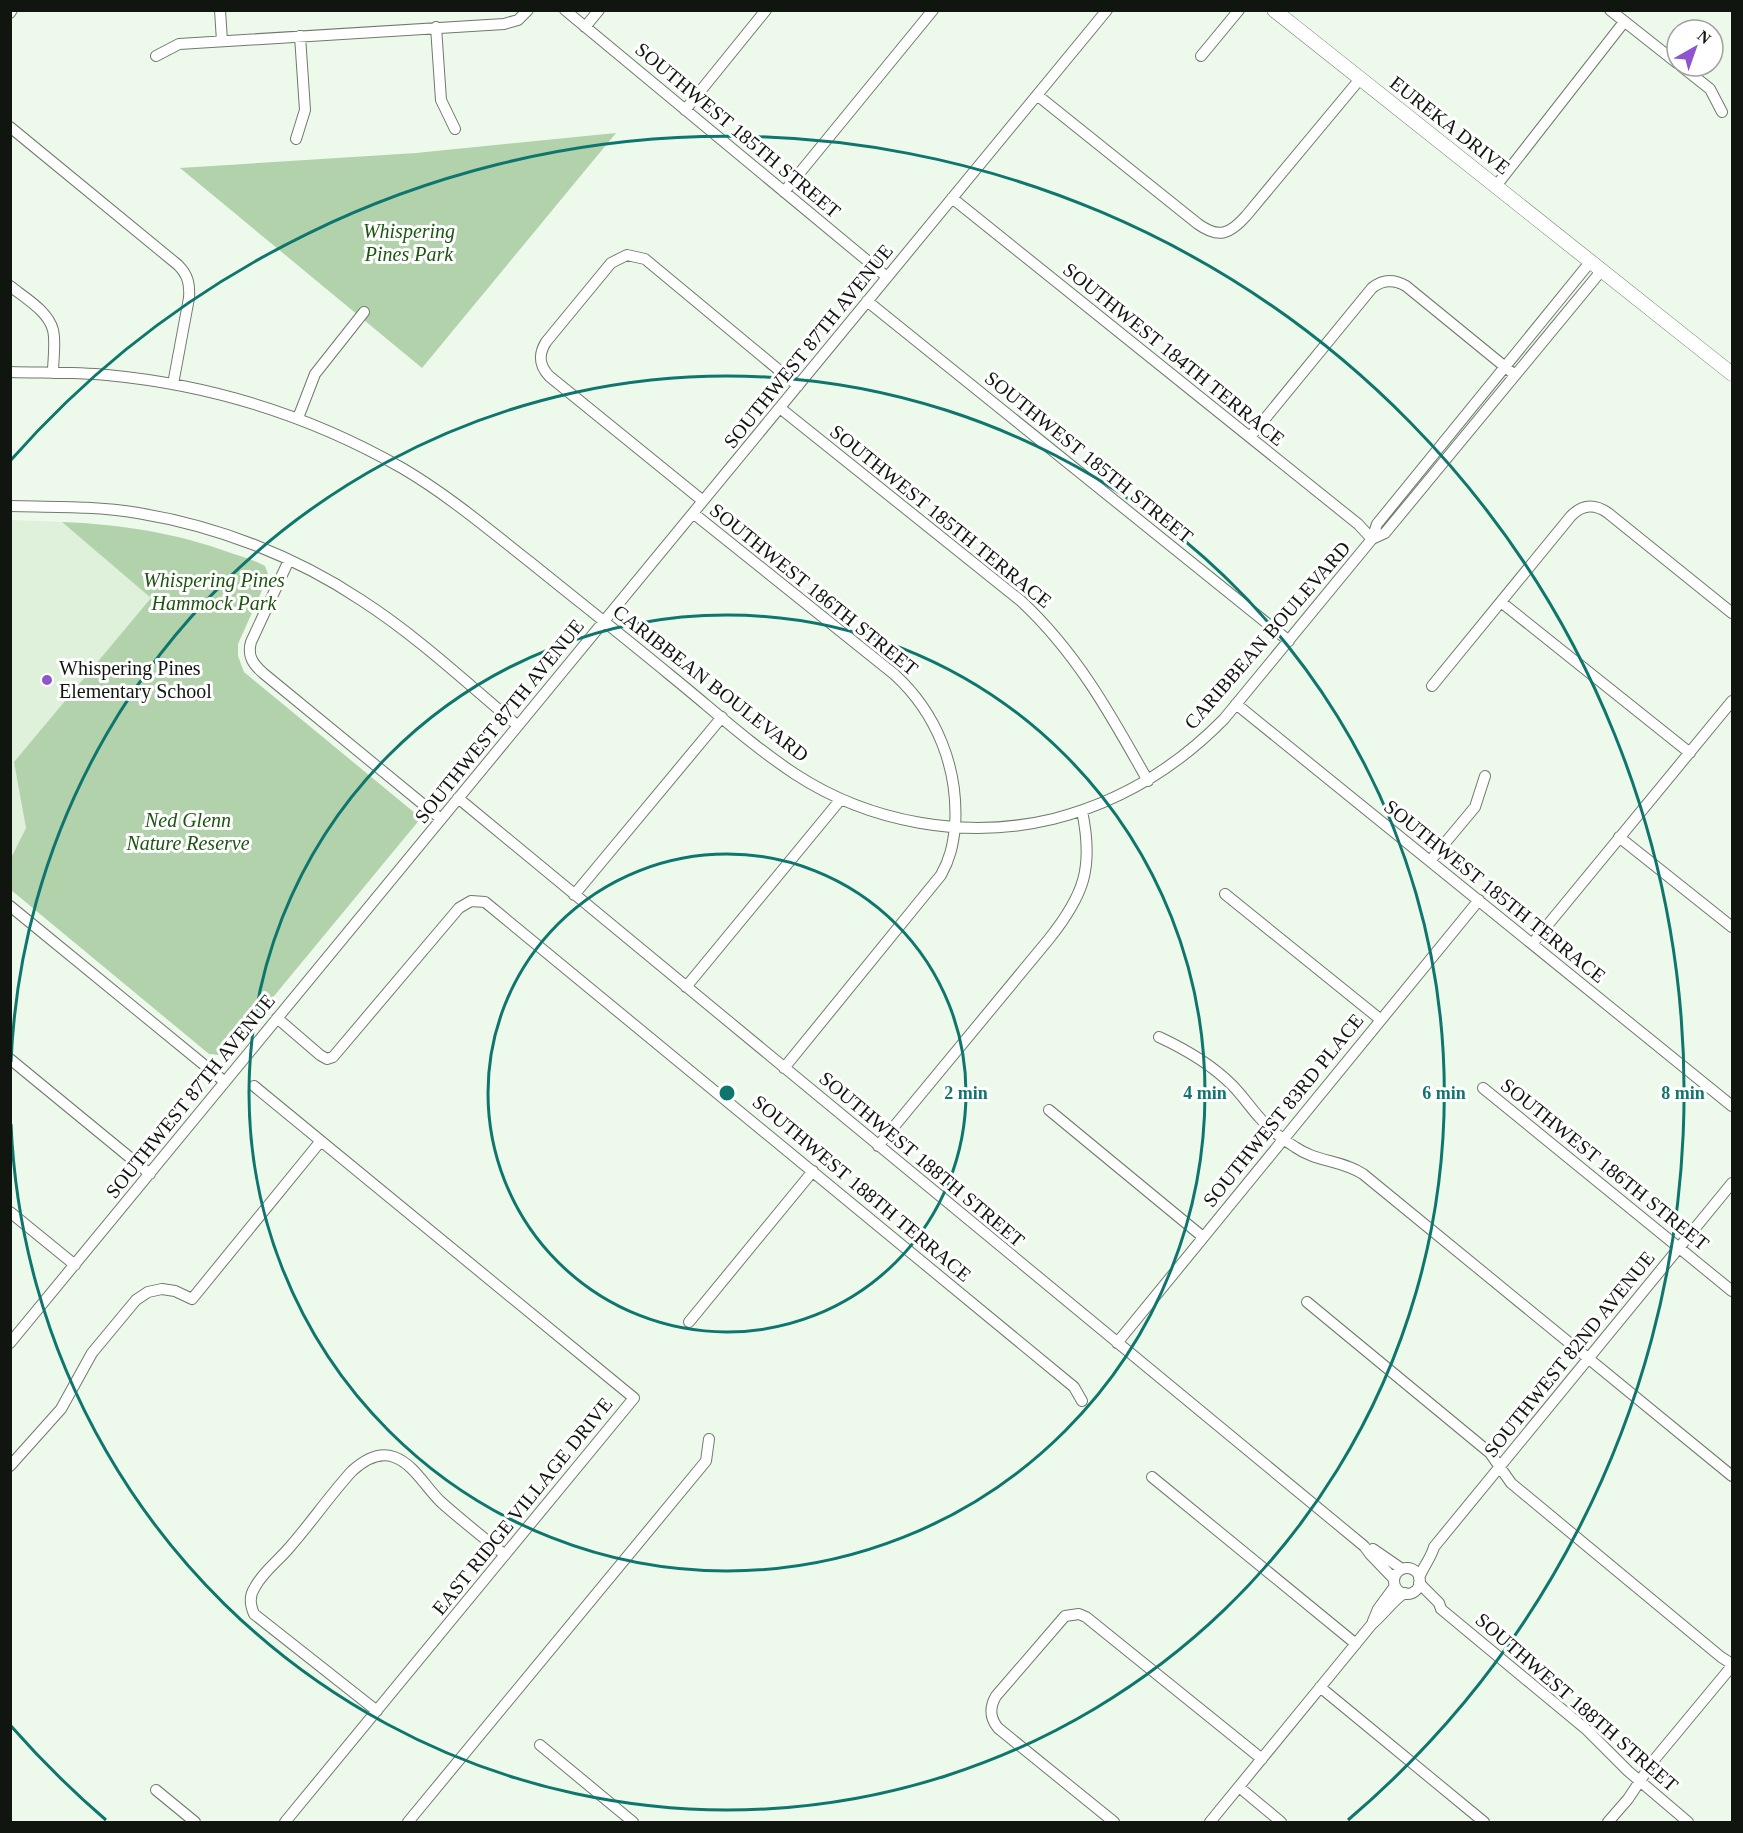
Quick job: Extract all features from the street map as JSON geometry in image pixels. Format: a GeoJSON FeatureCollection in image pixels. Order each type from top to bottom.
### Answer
{"type":"FeatureCollection","features":[{"type":"Feature","properties":{"kind":"main road","name":"EUREKA DRIVE"},"geometry":{"type":"LineString","coordinates":[[1284,13],[1360,79],[1732,374]]}},
{"type":"Feature","properties":{"kind":"street"},"geometry":{"type":"LineString","coordinates":[[220,10],[222,41]]}},
{"type":"Feature","properties":{"kind":"street"},"geometry":{"type":"LineString","coordinates":[[156,56],[179,44],[513,22],[528,10]]}},
{"type":"Feature","properties":{"kind":"street","name":"SOUTHWEST 185TH STREET"},"geometry":{"type":"LineString","coordinates":[[566,10],[887,277]]}},
{"type":"Feature","properties":{"kind":"street"},"geometry":{"type":"LineString","coordinates":[[585,27],[599,10]]}},
{"type":"Feature","properties":{"kind":"street"},"geometry":{"type":"LineString","coordinates":[[685,110],[766,10]]}},
{"type":"Feature","properties":{"kind":"street"},"geometry":{"type":"LineString","coordinates":[[784,192],[933,10]]}},
{"type":"Feature","properties":{"kind":"street","name":"SOUTHWEST 87TH AVENUE"},"geometry":{"type":"LineString","coordinates":[[10,1343],[1107,10]]}},
{"type":"Feature","properties":{"kind":"street"},"geometry":{"type":"LineString","coordinates":[[1201,56],[1239,10]]}},
{"type":"Feature","properties":{"kind":"street"},"geometry":{"type":"LineString","coordinates":[[1610,10],[1665,54]]}},
{"type":"Feature","properties":{"kind":"street"},"geometry":{"type":"LineString","coordinates":[[1496,186],[1624,22]]}},
{"type":"Feature","properties":{"kind":"street"},"geometry":{"type":"LineString","coordinates":[[436,27],[441,100],[455,129]]}},
{"type":"Feature","properties":{"kind":"street"},"geometry":{"type":"LineString","coordinates":[[296,139],[305,110],[300,36]]}},
{"type":"Feature","properties":{"kind":"street"},"geometry":{"type":"LineString","coordinates":[[1696,78],[1710,89],[1722,112]]}},
{"type":"Feature","properties":{"kind":"street"},"geometry":{"type":"LineString","coordinates":[[1037,95],[1198,224],[1212,232],[1225,233],[1246,216],[1360,79]]}},
{"type":"Feature","properties":{"kind":"street"},"geometry":{"type":"LineString","coordinates":[[10,127],[178,264],[186,274],[190,288],[189,298],[173,384]]}},
{"type":"Feature","properties":{"kind":"street","name":"SOUTHWEST 184TH TERRACE"},"geometry":{"type":"LineString","coordinates":[[952,198],[1358,524],[1372,540]]}},
{"type":"Feature","properties":{"kind":"street","name":"SOUTHWEST 186TH STREET"},"geometry":{"type":"LineString","coordinates":[[703,501],[549,376],[541,366],[540,360],[546,342],[611,263],[627,255],[645,260],[798,386]]}},
{"type":"Feature","properties":{"kind":"street"},"geometry":{"type":"LineString","coordinates":[[1372,540],[1385,533],[1515,375],[1596,266]]}},
{"type":"Feature","properties":{"kind":"street","name":"CARIBBEAN BOULEVARD"},"geometry":{"type":"LineString","coordinates":[[10,372],[105,375],[173,384],[238,399],[298,418],[363,447],[432,487],[469,514],[784,766],[811,784],[841,799],[899,819],[979,828],[1019,825],[1082,811],[1106,802],[1148,781],[1195,746],[1236,704],[1372,540],[1377,524],[1505,368],[1596,266]]}},
{"type":"Feature","properties":{"kind":"street"},"geometry":{"type":"LineString","coordinates":[[1250,437],[1368,292],[1376,284],[1386,281],[1395,281],[1406,286],[1515,375]]}},
{"type":"Feature","properties":{"kind":"street"},"geometry":{"type":"LineString","coordinates":[[10,286],[40,310],[50,324],[53,334],[53,373]]}},
{"type":"Feature","properties":{"kind":"street","name":"SOUTHWEST 185TH STREET"},"geometry":{"type":"LineString","coordinates":[[867,302],[1289,640]]}},
{"type":"Feature","properties":{"kind":"street"},"geometry":{"type":"LineString","coordinates":[[298,418],[315,374],[364,312]]}},
{"type":"Feature","properties":{"kind":"street","name":"SOUTHWEST 185TH TERRACE"},"geometry":{"type":"LineString","coordinates":[[780,408],[1021,601],[1046,625],[1078,664],[1148,781]]}},
{"type":"Feature","properties":{"kind":"street"},"geometry":{"type":"LineString","coordinates":[[10,506],[95,509],[153,516],[224,535],[289,560],[334,584],[381,614],[518,726]]}},
{"type":"Feature","properties":{"kind":"street"},"geometry":{"type":"LineString","coordinates":[[1431,686],[1571,516],[1589,506],[1600,508],[1608,513],[1732,613]]}},
{"type":"Feature","properties":{"kind":"street","name":"SOUTHWEST 186TH STREET"},"geometry":{"type":"LineString","coordinates":[[693,513],[887,668],[914,695],[935,726],[945,751],[956,793],[952,852],[941,875],[784,1068]]}},
{"type":"Feature","properties":{"kind":"street"},"geometry":{"type":"LineString","coordinates":[[289,560],[249,646],[252,661],[263,673],[441,819]]}},
{"type":"Feature","properties":{"kind":"street"},"geometry":{"type":"LineString","coordinates":[[1501,602],[1690,753]]}},
{"type":"Feature","properties":{"kind":"street"},"geometry":{"type":"LineString","coordinates":[[1532,944],[1732,701]]}},
{"type":"Feature","properties":{"kind":"street","name":"SOUTHWEST 185TH TERRACE"},"geometry":{"type":"LineString","coordinates":[[1236,704],[1732,1106]]}},
{"type":"Feature","properties":{"kind":"street"},"geometry":{"type":"LineString","coordinates":[[574,896],[722,717]]}},
{"type":"Feature","properties":{"kind":"street"},"geometry":{"type":"LineString","coordinates":[[1430,861],[1475,807],[1485,776]]}},
{"type":"Feature","properties":{"kind":"street","name":"SOUTHWEST 188TH STREET"},"geometry":{"type":"LineString","coordinates":[[458,798],[1364,1546],[1395,1582]]}},
{"type":"Feature","properties":{"kind":"street"},"geometry":{"type":"LineString","coordinates":[[686,987],[841,799]]}},
{"type":"Feature","properties":{"kind":"street"},"geometry":{"type":"LineString","coordinates":[[878,1146],[1073,907],[1080,891],[1087,861],[1082,811]]}},
{"type":"Feature","properties":{"kind":"street"},"geometry":{"type":"LineString","coordinates":[[1619,837],[1732,927]]}},
{"type":"Feature","properties":{"kind":"street"},"geometry":{"type":"LineString","coordinates":[[1226,894],[1381,1020]]}},
{"type":"Feature","properties":{"kind":"street","name":"SOUTHWEST 83RD PLACE"},"geometry":{"type":"LineString","coordinates":[[1116,1343],[1479,900]]}},
{"type":"Feature","properties":{"kind":"street","name":"SOUTHWEST 188TH TERRACE"},"geometry":{"type":"LineString","coordinates":[[277,1018],[320,1055],[330,1058],[340,1052],[459,908],[471,901],[480,901],[492,907],[1074,1387],[1082,1401]]}},
{"type":"Feature","properties":{"kind":"street"},"geometry":{"type":"LineString","coordinates":[[10,906],[225,1082]]}},
{"type":"Feature","properties":{"kind":"street"},"geometry":{"type":"LineString","coordinates":[[1159,1037],[1191,1052],[1210,1066],[1231,1084],[1259,1118],[1283,1139],[1312,1157],[1347,1165],[1363,1174],[1732,1476]]}},
{"type":"Feature","properties":{"kind":"street"},"geometry":{"type":"LineString","coordinates":[[10,1059],[150,1174]]}},
{"type":"Feature","properties":{"kind":"street","name":"EAST RIDGE VILLAGE DRIVE"},"geometry":{"type":"LineString","coordinates":[[254,1086],[634,1398],[285,1822]]}},
{"type":"Feature","properties":{"kind":"street","name":"SOUTHWEST 186TH STREET"},"geometry":{"type":"LineString","coordinates":[[1483,1088],[1732,1291]]}},
{"type":"Feature","properties":{"kind":"street"},"geometry":{"type":"LineString","coordinates":[[1049,1110],[1203,1237]]}},
{"type":"Feature","properties":{"kind":"street"},"geometry":{"type":"LineString","coordinates":[[10,1466],[65,1404],[86,1361],[127,1308],[141,1296],[155,1290],[175,1291],[192,1299],[320,1142]]}},
{"type":"Feature","properties":{"kind":"street"},"geometry":{"type":"LineString","coordinates":[[689,1322],[813,1171]]}},
{"type":"Feature","properties":{"kind":"street","name":"SOUTHWEST 82ND AVENUE"},"geometry":{"type":"LineString","coordinates":[[1210,1822],[1372,1624],[1398,1597],[1416,1589],[1422,1569],[1432,1555],[1434,1547],[1732,1183]]}},
{"type":"Feature","properties":{"kind":"street"},"geometry":{"type":"LineString","coordinates":[[10,1212],[75,1265]]}},
{"type":"Feature","properties":{"kind":"street"},"geometry":{"type":"LineString","coordinates":[[1307,1302],[1490,1453],[1511,1483],[1732,1665],[1654,1760],[1608,1822]]}},
{"type":"Feature","properties":{"kind":"street"},"geometry":{"type":"LineString","coordinates":[[408,1822],[706,1461],[709,1439]]}},
{"type":"Feature","properties":{"kind":"street"},"geometry":{"type":"LineString","coordinates":[[377,1711],[254,1614],[250,1600],[258,1581],[289,1548],[352,1471],[374,1457],[383,1455],[399,1459],[439,1500],[505,1555]]}},
{"type":"Feature","properties":{"kind":"street"},"geometry":{"type":"LineString","coordinates":[[1152,1477],[1356,1644]]}},
{"type":"Feature","properties":{"kind":"street","name":"SOUTHWEST 188TH STREET"},"geometry":{"type":"LineString","coordinates":[[1364,1546],[1405,1569]]}},
{"type":"Feature","properties":{"kind":"street","name":"SOUTHWEST 82ND AVENUE"},"geometry":{"type":"LineString","coordinates":[[1372,1624],[1378,1609],[1405,1569],[1427,1550],[1434,1547]]}},
{"type":"Feature","properties":{"kind":"street"},"geometry":{"type":"LineString","coordinates":[[1405,1569],[1415,1571],[1419,1580]]}},
{"type":"Feature","properties":{"kind":"street","name":"SOUTHWEST 188TH STREET"},"geometry":{"type":"LineString","coordinates":[[1419,1580],[1439,1603],[1441,1609]]}},
{"type":"Feature","properties":{"kind":"street"},"geometry":{"type":"LineString","coordinates":[[1395,1582],[1399,1591],[1408,1593]]}},
{"type":"Feature","properties":{"kind":"street","name":"SOUTHWEST 188TH STREET"},"geometry":{"type":"LineString","coordinates":[[1408,1593],[1441,1609],[1587,1730],[1639,1781],[1688,1822]]}},
{"type":"Feature","properties":{"kind":"street"},"geometry":{"type":"LineString","coordinates":[[1114,1822],[998,1728],[991,1712],[996,1696],[1065,1616],[1074,1614],[1086,1617],[1262,1760]]}},
{"type":"Feature","properties":{"kind":"street"},"geometry":{"type":"LineString","coordinates":[[1320,1687],[1484,1822]]}},
{"type":"Feature","properties":{"kind":"street"},"geometry":{"type":"LineString","coordinates":[[540,1745],[633,1822]]}},
{"type":"Feature","properties":{"kind":"street"},"geometry":{"type":"LineString","coordinates":[[1239,1788],[1281,1822]]}},
{"type":"Feature","properties":{"kind":"street"},"geometry":{"type":"LineString","coordinates":[[156,1790],[195,1822]]}},
{"type":"Feature","properties":{"kind":"shaded area","name":"Whispering Pines Elementary School"},"geometry":{"type":"Polygon","coordinates":[[[11,520],[62,522],[152,598],[15,762],[26,828],[11,858],[11,520]]]}},
{"type":"Feature","properties":{"kind":"green space","name":"Whispering Pines Park"},"geometry":{"type":"Polygon","coordinates":[[[616,133],[422,368],[180,168],[416,153],[616,133]]]}},
{"type":"Feature","properties":{"kind":"green space","name":"Ned Glenn Nature Reserve"},"geometry":{"type":"Polygon","coordinates":[[[62,522],[126,527],[169,535],[211,546],[265,566],[267,579],[238,644],[238,656],[244,672],[421,818],[227,1053],[209,1054],[11,890],[11,858],[26,828],[14,762],[151,598],[62,522]]]}},
{"type":"Feature","properties":{"kind":"place","name":"Whispering Pines Elementary School"},"geometry":{"type":"Point","coordinates":[47,680]}},
{"type":"Feature","properties":{"kind":"park label","name":"Whispering Pines Hammock Park"},"geometry":{"type":"Point","coordinates":[214,592]}}]}
